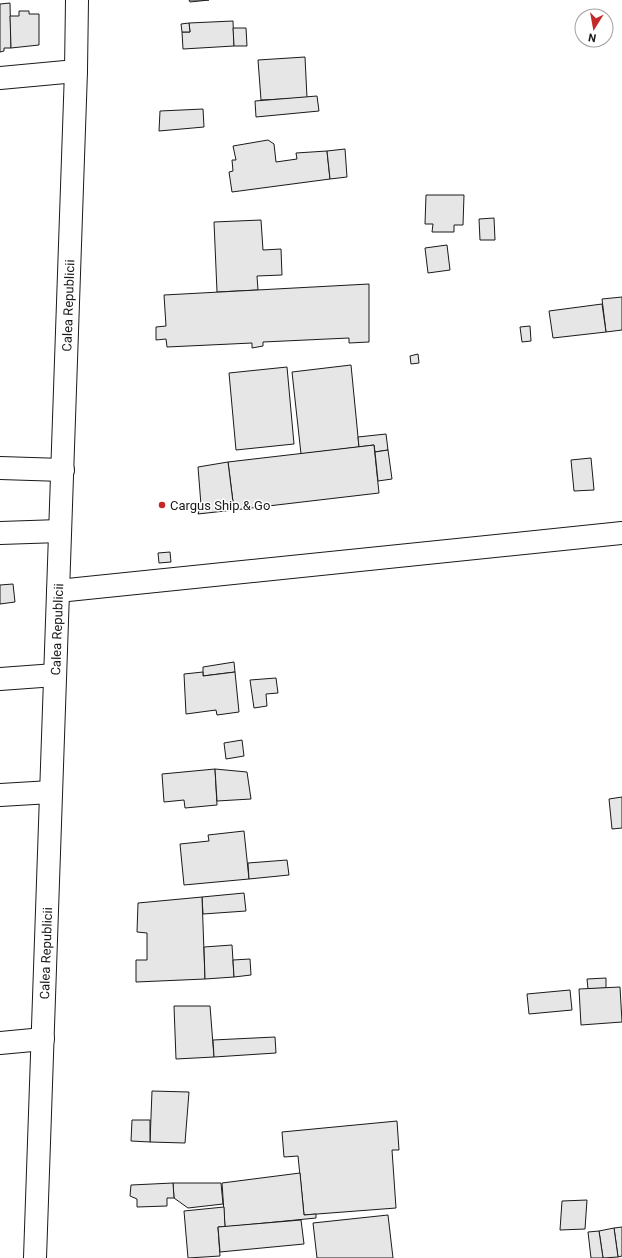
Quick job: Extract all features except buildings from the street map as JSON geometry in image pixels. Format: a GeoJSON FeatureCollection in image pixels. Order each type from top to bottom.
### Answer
{"type":"FeatureCollection","features":[{"type":"Feature","properties":{"kind":"main road","name":"Calea Republicii"},"geometry":{"type":"LineString","coordinates":[[35,1258],[78,0]]}},
{"type":"Feature","properties":{"kind":"main road"},"geometry":{"type":"LineString","coordinates":[[0,78],[76,71]]}},
{"type":"Feature","properties":{"kind":"main road"},"geometry":{"type":"LineString","coordinates":[[0,468],[63,470]]}},
{"type":"Feature","properties":{"kind":"main road"},"geometry":{"type":"LineString","coordinates":[[0,533],[60,531]]}},
{"type":"Feature","properties":{"kind":"main road"},"geometry":{"type":"LineString","coordinates":[[58,592],[622,533]]}},
{"type":"Feature","properties":{"kind":"main road"},"geometry":{"type":"LineString","coordinates":[[0,679],[55,675]]}},
{"type":"Feature","properties":{"kind":"main road"},"geometry":{"type":"LineString","coordinates":[[0,795],[51,792]]}},
{"type":"Feature","properties":{"kind":"main road"},"geometry":{"type":"LineString","coordinates":[[0,1043],[43,1039]]}},
{"type":"Feature","properties":{"kind":"place","name":"Cargus Ship & Go"},"geometry":{"type":"Point","coordinates":[162,505]}}]}
